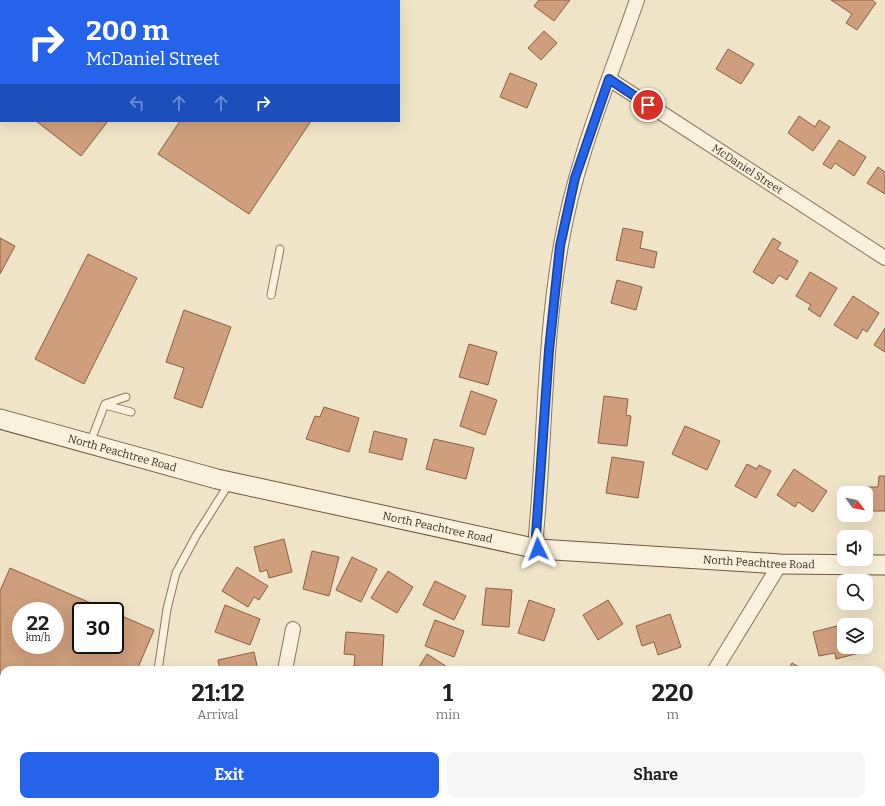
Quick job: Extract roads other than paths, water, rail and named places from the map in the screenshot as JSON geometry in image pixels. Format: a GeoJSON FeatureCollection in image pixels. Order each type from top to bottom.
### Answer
{"type":"FeatureCollection","features":[{"type":"Feature","properties":{"kind":"street"},"geometry":{"type":"LineString","coordinates":[[538,549],[536,535],[549,350],[560,246],[575,178],[637,0]]}},
{"type":"Feature","properties":{"kind":"street","name":"McDaniel Street"},"geometry":{"type":"LineString","coordinates":[[609,79],[885,258]]}},
{"type":"Feature","properties":{"kind":"street","name":"North Peachtree Road"},"geometry":{"type":"LineString","coordinates":[[0,419],[90,445],[230,482],[538,549],[780,564],[885,565]]}},
{"type":"Feature","properties":{"kind":"street"},"geometry":{"type":"LineString","coordinates":[[717,666],[780,564]]}},
{"type":"Feature","properties":{"kind":"street"},"geometry":{"type":"LineString","coordinates":[[286,666],[293,629]]}},
{"type":"Feature","properties":{"kind":"lane"},"geometry":{"type":"LineString","coordinates":[[271,294],[280,249]]}},
{"type":"Feature","properties":{"kind":"lane"},"geometry":{"type":"LineString","coordinates":[[105,404],[126,397]]}},
{"type":"Feature","properties":{"kind":"lane"},"geometry":{"type":"LineString","coordinates":[[105,404],[131,412]]}},
{"type":"Feature","properties":{"kind":"lane"},"geometry":{"type":"LineString","coordinates":[[90,445],[105,404]]}},
{"type":"Feature","properties":{"kind":"lane"},"geometry":{"type":"LineString","coordinates":[[159,666],[167,609],[176,572],[196,536],[230,482]]}}]}
